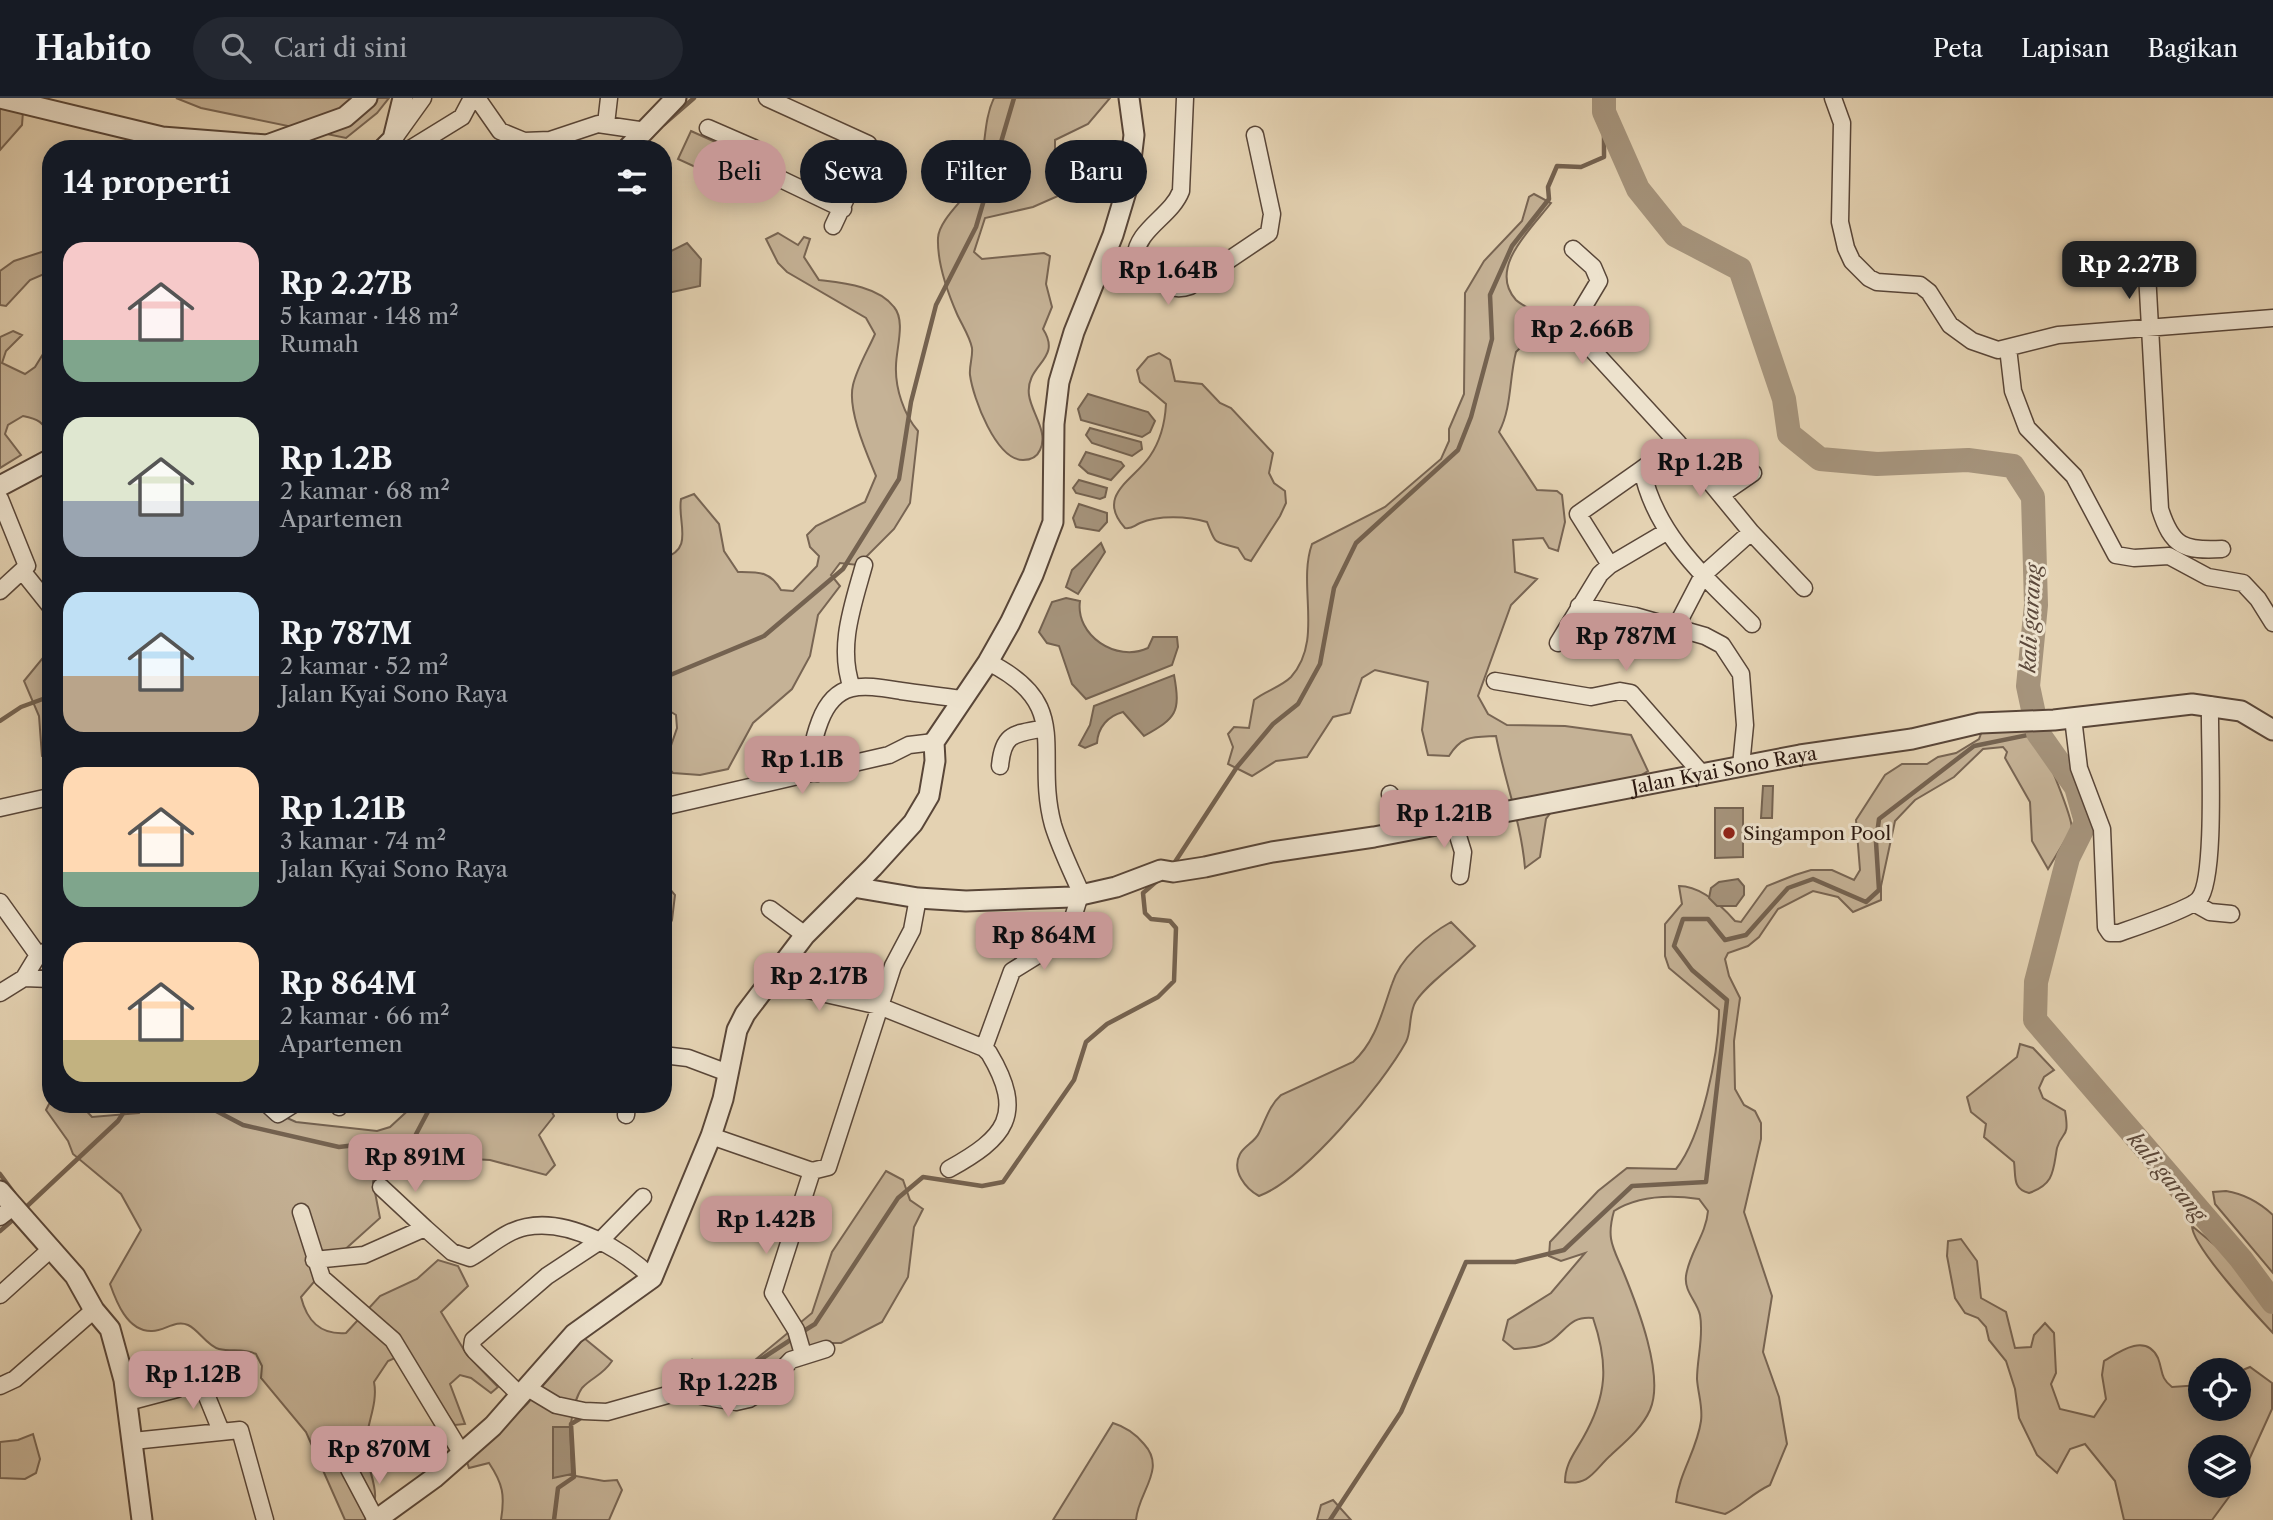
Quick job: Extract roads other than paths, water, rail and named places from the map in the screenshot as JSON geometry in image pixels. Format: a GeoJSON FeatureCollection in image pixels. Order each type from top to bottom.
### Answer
{"type":"FeatureCollection","features":[{"type":"Feature","properties":{"kind":"street"},"geometry":{"type":"LineString","coordinates":[[0,98],[162,137],[201,140]]}},
{"type":"Feature","properties":{"kind":"street"},"geometry":{"type":"LineString","coordinates":[[281,140],[345,117],[368,98]]}},
{"type":"Feature","properties":{"kind":"street"},"geometry":{"type":"LineString","coordinates":[[389,140],[403,98]]}},
{"type":"Feature","properties":{"kind":"street"},"geometry":{"type":"LineString","coordinates":[[391,140],[423,98]]}},
{"type":"Feature","properties":{"kind":"street"},"geometry":{"type":"LineString","coordinates":[[425,140],[462,117],[474,98],[500,131],[522,140]]}},
{"type":"Feature","properties":{"kind":"street"},"geometry":{"type":"LineString","coordinates":[[606,124],[609,98]]}},
{"type":"Feature","properties":{"kind":"street"},"geometry":{"type":"LineString","coordinates":[[636,140],[677,98]]}},
{"type":"Feature","properties":{"kind":"street"},"geometry":{"type":"LineString","coordinates":[[767,98],[868,144],[869,149],[833,226]]}},
{"type":"Feature","properties":{"kind":"street"},"geometry":{"type":"LineString","coordinates":[[349,1469],[376,1520],[462,1454],[493,1426],[574,1334],[652,1279],[711,1136],[737,1030],[745,1014],[804,935],[853,887],[920,812],[932,783],[934,742],[988,662],[1033,575],[1053,522],[1054,424],[1059,382],[1074,332],[1114,235],[1128,185],[1134,135],[1129,98]]}},
{"type":"Feature","properties":{"kind":"street"},"geometry":{"type":"LineString","coordinates":[[1185,98],[1181,191],[1178,199],[1143,236],[1135,251],[1135,259],[1169,289],[1180,290],[1190,286],[1269,233],[1272,214],[1255,135]]}},
{"type":"Feature","properties":{"kind":"street"},"geometry":{"type":"LineString","coordinates":[[1833,98],[1842,123],[1840,222],[1852,261],[1877,282],[1920,285],[1929,292],[1950,325],[1972,341],[1998,349],[2058,335],[2273,318]]}},
{"type":"Feature","properties":{"kind":"street"},"geometry":{"type":"LineString","coordinates":[[550,140],[584,127],[606,124],[646,131]]}},
{"type":"Feature","properties":{"kind":"street"},"geometry":{"type":"LineString","coordinates":[[708,128],[754,148],[768,173],[843,209]]}},
{"type":"Feature","properties":{"kind":"street"},"geometry":{"type":"LineString","coordinates":[[1573,249],[1593,267],[1599,281],[1575,321],[1576,332],[1678,443],[1751,532],[1804,588]]}},
{"type":"Feature","properties":{"kind":"street"},"geometry":{"type":"LineString","coordinates":[[2147,272],[2157,490],[2164,522],[2177,543],[2200,550],[2222,549]]}},
{"type":"Feature","properties":{"kind":"street"},"geometry":{"type":"LineString","coordinates":[[2008,348],[2013,391],[2028,428],[2074,477],[2116,555],[2134,558],[2169,556],[2208,577],[2243,583],[2258,599],[2273,623]]}},
{"type":"Feature","properties":{"kind":"street"},"geometry":{"type":"LineString","coordinates":[[1610,565],[1577,514],[1678,443]]}},
{"type":"Feature","properties":{"kind":"street"},"geometry":{"type":"LineString","coordinates":[[0,486],[42,464]]}},
{"type":"Feature","properties":{"kind":"street"},"geometry":{"type":"LineString","coordinates":[[1642,469],[1647,496],[1666,532],[1703,575],[1752,624]]}},
{"type":"Feature","properties":{"kind":"street"},"geometry":{"type":"LineString","coordinates":[[1721,495],[1753,473]]}},
{"type":"Feature","properties":{"kind":"street"},"geometry":{"type":"LineString","coordinates":[[0,499],[27,566],[0,591]]}},
{"type":"Feature","properties":{"kind":"street"},"geometry":{"type":"LineString","coordinates":[[1558,643],[1579,606],[1610,565],[1666,532]]}},
{"type":"Feature","properties":{"kind":"street"},"geometry":{"type":"LineString","coordinates":[[1676,628],[1703,575],[1751,532]]}},
{"type":"Feature","properties":{"kind":"street"},"geometry":{"type":"LineString","coordinates":[[852,688],[846,670],[845,644],[863,565]]}},
{"type":"Feature","properties":{"kind":"street"},"geometry":{"type":"LineString","coordinates":[[23,572],[42,596]]}},
{"type":"Feature","properties":{"kind":"street"},"geometry":{"type":"LineString","coordinates":[[1579,606],[1635,616],[1722,645],[1741,674],[1745,725],[1741,766]]}},
{"type":"Feature","properties":{"kind":"street"},"geometry":{"type":"LineString","coordinates":[[984,1048],[1012,971],[1068,937],[1081,895],[1053,823],[1045,728],[1039,701],[1027,686],[1010,672],[988,662]]}},
{"type":"Feature","properties":{"kind":"street"},"geometry":{"type":"LineString","coordinates":[[1495,681],[1591,697],[1620,691],[1631,693],[1703,775]]}},
{"type":"Feature","properties":{"kind":"street"},"geometry":{"type":"LineString","coordinates":[[817,773],[811,752],[812,739],[828,704],[852,688],[867,685],[961,699]]}},
{"type":"Feature","properties":{"kind":"street"},"geometry":{"type":"LineString","coordinates":[[2073,718],[2078,768],[2102,829],[2107,930],[2119,933],[2194,903],[2203,892],[2208,848],[2210,705]]}},
{"type":"Feature","properties":{"kind":"street","name":"Jalan Kyai Sono Raya"},"geometry":{"type":"LineString","coordinates":[[853,887],[918,898],[997,902],[1081,895],[1167,871],[1396,833],[1741,766],[1913,739],[1965,726],[2210,705],[2241,711],[2273,730]]}},
{"type":"Feature","properties":{"kind":"street"},"geometry":{"type":"LineString","coordinates":[[1000,766],[1003,745],[1012,735],[1045,728]]}},
{"type":"Feature","properties":{"kind":"street"},"geometry":{"type":"LineString","coordinates":[[672,805],[889,755],[920,742],[934,742]]}},
{"type":"Feature","properties":{"kind":"street"},"geometry":{"type":"LineString","coordinates":[[1390,794],[1396,833]]}},
{"type":"Feature","properties":{"kind":"street"},"geometry":{"type":"LineString","coordinates":[[0,808],[42,799]]}},
{"type":"Feature","properties":{"kind":"street"},"geometry":{"type":"LineString","coordinates":[[1454,822],[1462,843],[1463,865],[1460,876]]}},
{"type":"Feature","properties":{"kind":"street"},"geometry":{"type":"LineString","coordinates":[[711,1136],[812,1171],[823,1170],[830,1163],[893,966],[912,930],[918,898]]}},
{"type":"Feature","properties":{"kind":"street"},"geometry":{"type":"LineString","coordinates":[[0,902],[42,950]]}},
{"type":"Feature","properties":{"kind":"street"},"geometry":{"type":"LineString","coordinates":[[2194,903],[2210,912],[2231,914]]}},
{"type":"Feature","properties":{"kind":"street"},"geometry":{"type":"LineString","coordinates":[[770,909],[804,935]]}},
{"type":"Feature","properties":{"kind":"street"},"geometry":{"type":"LineString","coordinates":[[0,993],[24,978],[42,955]]}},
{"type":"Feature","properties":{"kind":"street"},"geometry":{"type":"LineString","coordinates":[[776,974],[808,990],[879,1006],[984,1048],[993,1060],[1006,1094],[1005,1123],[989,1145],[949,1169]]}},
{"type":"Feature","properties":{"kind":"street"},"geometry":{"type":"LineString","coordinates":[[24,978],[42,979]]}},
{"type":"Feature","properties":{"kind":"street"},"geometry":{"type":"LineString","coordinates":[[672,1056],[688,1058],[728,1073]]}},
{"type":"Feature","properties":{"kind":"street"},"geometry":{"type":"LineString","coordinates":[[812,1171],[773,1293],[800,1342],[826,1349]]}},
{"type":"Feature","properties":{"kind":"street"},"geometry":{"type":"LineString","coordinates":[[381,1186],[452,1252],[470,1258],[512,1231],[527,1226],[552,1226],[600,1241],[632,1257],[652,1279]]}},
{"type":"Feature","properties":{"kind":"street"},"geometry":{"type":"LineString","coordinates":[[0,1191],[13,1213],[52,1248],[75,1276],[93,1310],[110,1329],[128,1402],[142,1520]]}},
{"type":"Feature","properties":{"kind":"street"},"geometry":{"type":"LineString","coordinates":[[643,1197],[600,1241],[547,1276],[473,1340],[472,1347],[475,1351],[523,1391],[556,1405],[584,1411],[607,1412],[678,1392],[736,1402],[749,1399],[761,1392],[800,1342]]}},
{"type":"Feature","properties":{"kind":"street"},"geometry":{"type":"LineString","coordinates":[[302,1212],[314,1260],[327,1285],[393,1340],[462,1454]]}},
{"type":"Feature","properties":{"kind":"street"},"geometry":{"type":"LineString","coordinates":[[314,1260],[364,1255],[425,1228]]}},
{"type":"Feature","properties":{"kind":"street"},"geometry":{"type":"LineString","coordinates":[[0,1295],[52,1248]]}},
{"type":"Feature","properties":{"kind":"street"},"geometry":{"type":"LineString","coordinates":[[0,1386],[15,1379],[93,1310]]}},
{"type":"Feature","properties":{"kind":"street"},"geometry":{"type":"LineString","coordinates":[[128,1402],[159,1395],[199,1377],[219,1364]]}},
{"type":"Feature","properties":{"kind":"street"},"geometry":{"type":"LineString","coordinates":[[199,1377],[220,1431]]}},
{"type":"Feature","properties":{"kind":"street"},"geometry":{"type":"LineString","coordinates":[[133,1441],[237,1429],[241,1432],[265,1520]]}},
{"type":"Feature","properties":{"kind":"waterway"},"geometry":{"type":"LineString","coordinates":[[664,124],[694,98]]}},
{"type":"Feature","properties":{"kind":"waterway"},"geometry":{"type":"LineString","coordinates":[[672,674],[764,636],[843,569],[899,479],[911,402],[936,305],[976,227],[1014,98]]}},
{"type":"Feature","properties":{"kind":"waterway","name":"kali garang"},"geometry":{"type":"LineString","coordinates":[[1604,98],[1604,112],[1638,189],[1675,235],[1740,269],[1784,399],[1789,434],[1820,459],[1877,464],[1968,460],[2013,466],[2033,497],[2036,605],[2028,686],[2038,733],[2076,787],[2086,822],[2068,858],[2036,982],[2035,1020],[2241,1259],[2273,1302]]}},
{"type":"Feature","properties":{"kind":"waterway"},"geometry":{"type":"LineString","coordinates":[[1173,865],[1237,767],[1273,724],[1298,704],[1320,664],[1334,588],[1356,543],[1458,450],[1471,417],[1492,339],[1490,295],[1512,246],[1549,199],[1548,187],[1557,166],[1581,167],[1604,157],[1604,112]]}},
{"type":"Feature","properties":{"kind":"waterway"},"geometry":{"type":"LineString","coordinates":[[0,721],[21,707],[42,699]]}},
{"type":"Feature","properties":{"kind":"waterway"},"geometry":{"type":"LineString","coordinates":[[1330,1520],[1401,1412],[1466,1262],[1515,1262],[1564,1250],[1632,1186],[1706,1182],[1727,1000],[1692,970],[1674,946],[1683,919],[1708,919],[1725,940],[1746,935],[1788,888],[1813,879],[1866,902],[1879,890],[1876,842],[1879,819],[1974,746],[2038,733]]}},
{"type":"Feature","properties":{"kind":"waterway"},"geometry":{"type":"LineString","coordinates":[[802,1332],[815,1324],[898,1198],[923,1177],[982,1186],[1003,1182],[1074,1080],[1086,1042],[1107,1024],[1158,997],[1174,981],[1176,928],[1170,921],[1151,919],[1145,913],[1143,893],[1157,881]]}},
{"type":"Feature","properties":{"kind":"waterway"},"geometry":{"type":"LineString","coordinates":[[24,1209],[118,1121],[123,1113]]}},
{"type":"Feature","properties":{"kind":"waterway"},"geometry":{"type":"LineString","coordinates":[[220,1113],[243,1125],[339,1147],[414,1138],[427,1113]]}},
{"type":"Feature","properties":{"kind":"waterway"},"geometry":{"type":"LineString","coordinates":[[0,1174],[14,1193]]}},
{"type":"Feature","properties":{"kind":"waterway"},"geometry":{"type":"LineString","coordinates":[[0,1231],[15,1218]]}},
{"type":"Feature","properties":{"kind":"waterway"},"geometry":{"type":"LineString","coordinates":[[681,1386],[693,1382],[726,1382],[795,1337]]}},
{"type":"Feature","properties":{"kind":"waterway"},"geometry":{"type":"LineString","coordinates":[[554,1520],[558,1488],[574,1477],[571,1424],[586,1415]]}},
{"type":"Feature","properties":{"kind":"place","name":"Singampon Pool"},"geometry":{"type":"Point","coordinates":[1729,833]}}]}
